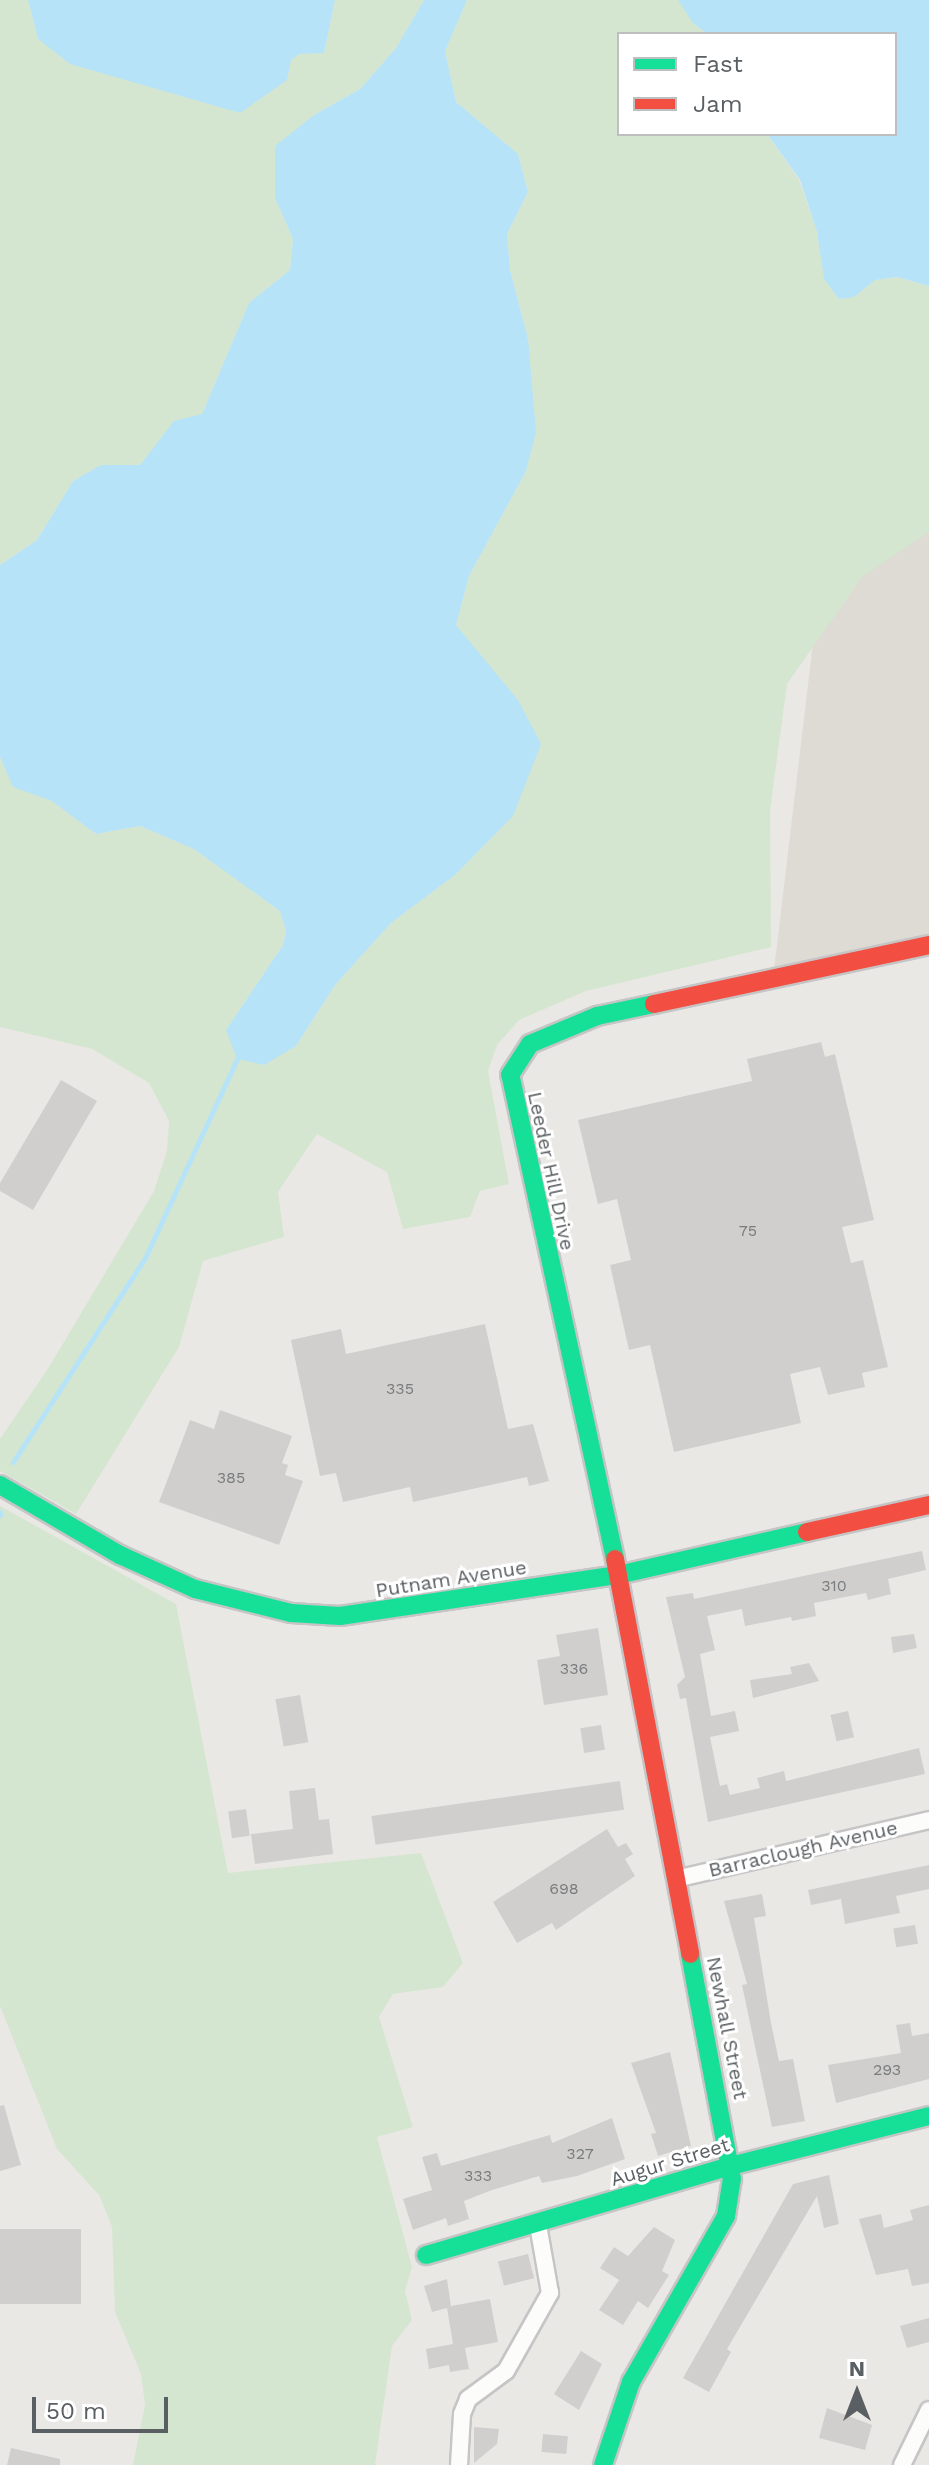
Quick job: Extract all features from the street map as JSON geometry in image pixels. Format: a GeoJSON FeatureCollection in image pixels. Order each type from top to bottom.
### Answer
{"type":"FeatureCollection","features":[{"type":"Feature","properties":{"kind":"street","name":"Leeder Hill Drive"},"geometry":{"type":"LineString","coordinates":[[618,1575],[511,1095],[510,1075],[518,1056],[530,1044],[597,1016],[929,945]]}},
{"type":"Feature","properties":{"kind":"street","name":"Putnam Avenue"},"geometry":{"type":"LineString","coordinates":[[0,1485],[120,1555],[195,1589],[291,1613],[384,1613],[618,1575],[929,1505]]}},
{"type":"Feature","properties":{"kind":"street","name":"Newhall Street"},"geometry":{"type":"LineString","coordinates":[[603,2465],[631,2382],[726,2216],[730,2166],[618,1575]]}},
{"type":"Feature","properties":{"kind":"street","name":"Barraclough Avenue"},"geometry":{"type":"LineString","coordinates":[[676,1879],[929,1820]]}},
{"type":"Feature","properties":{"kind":"street","name":"Augur Street"},"geometry":{"type":"LineString","coordinates":[[426,2255],[538,2225],[730,2166],[929,2116]]}},
{"type":"Feature","properties":{"kind":"street"},"geometry":{"type":"LineString","coordinates":[[459,2465],[462,2414],[468,2399],[506,2371],[550,2293],[538,2225]]}},
{"type":"Feature","properties":{"kind":"street"},"geometry":{"type":"LineString","coordinates":[[902,2465],[929,2410]]}},
{"type":"Feature","properties":{"kind":"shaded area"},"geometry":{"type":"Polygon","coordinates":[[[929,509],[929,934],[774,970],[827,525],[929,509]]]}},
{"type":"Feature","properties":{"kind":"green space"},"geometry":{"type":"Polygon","coordinates":[[[0,0],[28,0],[38,39],[291,60],[299,53],[324,53],[335,0],[424,0],[396,48],[360,89],[314,115],[275,198],[293,239],[290,270],[249,303],[202,414],[174,422],[140,465],[102,465],[73,481],[37,540],[0,565],[0,0]]]}},
{"type":"Feature","properties":{"kind":"green space"},"geometry":{"type":"Polygon","coordinates":[[[467,0],[678,0],[706,32],[617,32],[617,136],[768,136],[799,180],[817,232],[824,278],[854,297],[874,280],[897,277],[929,286],[929,532],[862,577],[787,684],[770,811],[771,947],[586,991],[519,1020],[497,1045],[488,1071],[509,1184],[480,1191],[470,1217],[403,1229],[387,1172],[317,1134],[278,1192],[284,1237],[203,1261],[179,1347],[76,1514],[0,1471],[0,1439],[49,1367],[154,1191],[167,1151],[169,1121],[149,1083],[92,1049],[0,1027],[0,757],[14,787],[52,800],[96,834],[140,826],[195,849],[280,911],[286,931],[283,945],[226,1030],[296,1046],[335,985],[391,923],[455,875],[484,664],[456,625],[469,576],[526,471],[528,339],[510,270],[507,234],[528,192],[518,154],[456,102],[445,51],[467,0]]]}},
{"type":"Feature","properties":{"kind":"green space"},"geometry":{"type":"Polygon","coordinates":[[[0,1506],[176,1604],[228,1873],[421,1853],[463,1963],[443,1987],[393,1994],[379,2017],[413,2127],[377,2137],[412,2267],[405,2291],[412,2320],[392,2346],[375,2465],[133,2465],[145,2405],[141,2374],[115,2312],[112,2227],[99,2195],[57,2149],[0,2006],[0,1506]]]}},
{"type":"Feature","properties":{"kind":"water"},"geometry":{"type":"Polygon","coordinates":[[[28,0],[335,0],[324,53],[299,54],[291,60],[287,80],[240,113],[70,64],[38,39],[28,0]]]}},
{"type":"Feature","properties":{"kind":"water"},"geometry":{"type":"Polygon","coordinates":[[[424,0],[467,0],[445,51],[456,102],[518,154],[528,192],[507,234],[510,270],[528,339],[536,432],[526,471],[469,576],[456,625],[518,700],[541,744],[513,816],[455,875],[391,923],[335,985],[296,1046],[264,1065],[237,1059],[226,1030],[283,945],[286,931],[280,911],[194,849],[140,826],[96,834],[52,801],[13,787],[0,757],[0,565],[37,540],[73,481],[101,465],[140,465],[174,421],[202,414],[249,303],[290,270],[293,239],[275,198],[275,146],[314,115],[360,89],[396,48],[424,0]]]}},
{"type":"Feature","properties":{"kind":"water"},"geometry":{"type":"Polygon","coordinates":[[[678,0],[929,0],[929,286],[897,277],[875,280],[854,297],[839,299],[824,279],[817,232],[800,180],[768,136],[897,136],[897,32],[705,32],[693,23],[678,0]]]}},
{"type":"Feature","properties":{"kind":"building"},"geometry":{"type":"Polygon","coordinates":[[[821,1042],[825,1057],[835,1054],[874,1220],[842,1227],[851,1263],[863,1260],[888,1367],[862,1373],[865,1387],[828,1395],[820,1367],[790,1374],[801,1423],[674,1452],[650,1345],[629,1350],[610,1265],[631,1260],[617,1199],[598,1204],[578,1120],[752,1081],[747,1059],[821,1042]]]}},
{"type":"Feature","properties":{"kind":"building"},"geometry":{"type":"Polygon","coordinates":[[[61,1080],[97,1101],[33,1210],[0,1191],[0,1183],[61,1080]]]}},
{"type":"Feature","properties":{"kind":"building"},"geometry":{"type":"Polygon","coordinates":[[[485,1324],[508,1429],[533,1424],[549,1481],[529,1486],[527,1477],[413,1502],[410,1487],[343,1502],[336,1473],[320,1476],[291,1340],[341,1329],[346,1354],[485,1324]]]}},
{"type":"Feature","properties":{"kind":"building"},"geometry":{"type":"Polygon","coordinates":[[[220,1410],[292,1436],[282,1463],[288,1465],[285,1475],[303,1481],[279,1545],[159,1502],[190,1420],[214,1429],[220,1410]]]}},
{"type":"Feature","properties":{"kind":"building"},"geometry":{"type":"Polygon","coordinates":[[[922,1551],[926,1570],[888,1579],[891,1594],[868,1600],[866,1593],[814,1603],[816,1616],[792,1621],[791,1617],[745,1626],[742,1609],[707,1616],[715,1650],[700,1654],[711,1716],[735,1711],[739,1731],[710,1737],[720,1786],[727,1784],[730,1795],[760,1788],[757,1778],[784,1771],[786,1781],[919,1748],[925,1774],[708,1822],[686,1698],[680,1699],[677,1685],[685,1677],[666,1597],[693,1593],[694,1599],[922,1551]]]}},
{"type":"Feature","properties":{"kind":"building"},"geometry":{"type":"Polygon","coordinates":[[[598,1628],[608,1695],[544,1705],[537,1660],[560,1656],[556,1635],[598,1628]]]}},
{"type":"Feature","properties":{"kind":"building"},"geometry":{"type":"Polygon","coordinates":[[[914,1634],[917,1648],[893,1653],[891,1637],[914,1634]]]}},
{"type":"Feature","properties":{"kind":"building"},"geometry":{"type":"Polygon","coordinates":[[[809,1663],[819,1681],[753,1698],[750,1680],[792,1674],[790,1667],[809,1663]]]}},
{"type":"Feature","properties":{"kind":"building"},"geometry":{"type":"Polygon","coordinates":[[[300,1695],[308,1742],[284,1747],[275,1699],[300,1695]]]}},
{"type":"Feature","properties":{"kind":"building"},"geometry":{"type":"Polygon","coordinates":[[[848,1711],[854,1737],[837,1741],[830,1715],[848,1711]]]}},
{"type":"Feature","properties":{"kind":"building"},"geometry":{"type":"Polygon","coordinates":[[[601,1725],[605,1750],[584,1753],[580,1728],[601,1725]]]}},
{"type":"Feature","properties":{"kind":"building"},"geometry":{"type":"Polygon","coordinates":[[[620,1781],[624,1810],[375,1845],[371,1816],[620,1781]]]}},
{"type":"Feature","properties":{"kind":"building"},"geometry":{"type":"Polygon","coordinates":[[[315,1788],[319,1820],[329,1819],[333,1854],[255,1864],[251,1834],[293,1829],[289,1791],[315,1788]]]}},
{"type":"Feature","properties":{"kind":"building"},"geometry":{"type":"Polygon","coordinates":[[[246,1809],[250,1836],[232,1838],[228,1812],[246,1809]]]}},
{"type":"Feature","properties":{"kind":"building"},"geometry":{"type":"Polygon","coordinates":[[[607,1829],[618,1847],[626,1843],[633,1854],[625,1859],[635,1876],[556,1930],[552,1923],[517,1943],[493,1902],[607,1829]]]}},
{"type":"Feature","properties":{"kind":"building"},"geometry":{"type":"Polygon","coordinates":[[[929,1865],[929,1889],[896,1896],[900,1913],[845,1924],[841,1899],[811,1905],[808,1890],[929,1865]]]}},
{"type":"Feature","properties":{"kind":"building"},"geometry":{"type":"Polygon","coordinates":[[[762,1894],[766,1916],[754,1918],[771,2023],[779,2061],[793,2059],[805,2121],[772,2127],[742,1985],[747,1984],[724,1901],[762,1894]]]}},
{"type":"Feature","properties":{"kind":"building"},"geometry":{"type":"Polygon","coordinates":[[[915,1925],[918,1944],[896,1947],[893,1928],[915,1925]]]}},
{"type":"Feature","properties":{"kind":"building"},"geometry":{"type":"Polygon","coordinates":[[[910,2023],[912,2036],[929,2033],[929,2079],[836,2103],[828,2065],[901,2053],[896,2025],[910,2023]]]}},
{"type":"Feature","properties":{"kind":"building"},"geometry":{"type":"Polygon","coordinates":[[[670,2052],[691,2146],[658,2156],[651,2134],[656,2133],[631,2063],[670,2052]]]}},
{"type":"Feature","properties":{"kind":"building"},"geometry":{"type":"Polygon","coordinates":[[[4,2105],[21,2165],[0,2171],[0,2106],[4,2105]]]}},
{"type":"Feature","properties":{"kind":"building"},"geometry":{"type":"Polygon","coordinates":[[[612,2118],[625,2159],[577,2176],[542,2183],[539,2176],[492,2190],[464,2201],[469,2219],[448,2226],[446,2218],[413,2230],[403,2199],[432,2190],[422,2157],[437,2153],[441,2166],[550,2135],[552,2143],[612,2118]]]}},
{"type":"Feature","properties":{"kind":"building"},"geometry":{"type":"Polygon","coordinates":[[[829,2175],[839,2224],[824,2228],[817,2196],[727,2349],[731,2352],[709,2392],[683,2378],[793,2184],[829,2175]]]}},
{"type":"Feature","properties":{"kind":"building"},"geometry":{"type":"Polygon","coordinates":[[[929,2205],[929,2283],[912,2286],[908,2269],[876,2275],[859,2219],[881,2214],[884,2228],[913,2220],[910,2210],[929,2205]]]}},
{"type":"Feature","properties":{"kind":"building"},"geometry":{"type":"Polygon","coordinates":[[[654,2227],[675,2240],[662,2271],[669,2275],[648,2308],[638,2301],[623,2325],[599,2310],[619,2280],[600,2268],[614,2247],[628,2256],[654,2227]]]}},
{"type":"Feature","properties":{"kind":"building"},"geometry":{"type":"Polygon","coordinates":[[[0,2229],[81,2229],[81,2304],[0,2304],[0,2229]]]}},
{"type":"Feature","properties":{"kind":"building"},"geometry":{"type":"Polygon","coordinates":[[[528,2254],[534,2278],[504,2286],[498,2261],[528,2254]]]}},
{"type":"Feature","properties":{"kind":"building"},"geometry":{"type":"Polygon","coordinates":[[[447,2279],[451,2306],[490,2299],[498,2342],[465,2348],[469,2369],[450,2372],[449,2365],[429,2369],[426,2349],[453,2344],[447,2308],[432,2312],[424,2286],[447,2279]]]}},
{"type":"Feature","properties":{"kind":"building"},"geometry":{"type":"Polygon","coordinates":[[[929,2318],[929,2342],[907,2348],[900,2326],[929,2318]]]}},
{"type":"Feature","properties":{"kind":"building"},"geometry":{"type":"Polygon","coordinates":[[[581,2351],[602,2364],[579,2410],[554,2394],[581,2351]]]}},
{"type":"Feature","properties":{"kind":"building"},"geometry":{"type":"Polygon","coordinates":[[[827,2408],[872,2425],[865,2450],[819,2438],[827,2408]]]}},
{"type":"Feature","properties":{"kind":"building"},"geometry":{"type":"Polygon","coordinates":[[[474,2427],[499,2429],[497,2444],[474,2463],[474,2427]]]}},
{"type":"Feature","properties":{"kind":"building"},"geometry":{"type":"Polygon","coordinates":[[[543,2434],[568,2436],[566,2454],[541,2452],[543,2434]]]}},
{"type":"Feature","properties":{"kind":"building"},"geometry":{"type":"Polygon","coordinates":[[[11,2448],[60,2459],[60,2465],[7,2465],[11,2448]]]}},
{"type":"Feature","properties":{"kind":"waterway"},"geometry":{"type":"LineString","coordinates":[[13,1462],[145,1258],[237,1059]]}},
{"type":"Feature","properties":{"kind":"traffic: fast"},"geometry":{"type":"LineString","coordinates":[[615,1559],[510,1075],[530,1044],[597,1016],[654,1004]]}},
{"type":"Feature","properties":{"kind":"traffic: fast"},"geometry":{"type":"LineString","coordinates":[[0,1485],[120,1555],[195,1589],[291,1613],[340,1616],[618,1575],[807,1532]]}},
{"type":"Feature","properties":{"kind":"traffic: fast"},"geometry":{"type":"LineString","coordinates":[[603,2465],[631,2382],[726,2216],[732,2179],[690,1954]]}},
{"type":"Feature","properties":{"kind":"traffic: fast"},"geometry":{"type":"LineString","coordinates":[[426,2255],[730,2166],[929,2116]]}},
{"type":"Feature","properties":{"kind":"traffic: jam"},"geometry":{"type":"LineString","coordinates":[[654,1004],[929,945]]}},
{"type":"Feature","properties":{"kind":"traffic: jam"},"geometry":{"type":"LineString","coordinates":[[807,1532],[929,1505]]}},
{"type":"Feature","properties":{"kind":"traffic: jam"},"geometry":{"type":"LineString","coordinates":[[615,1559],[690,1954]]}}]}
